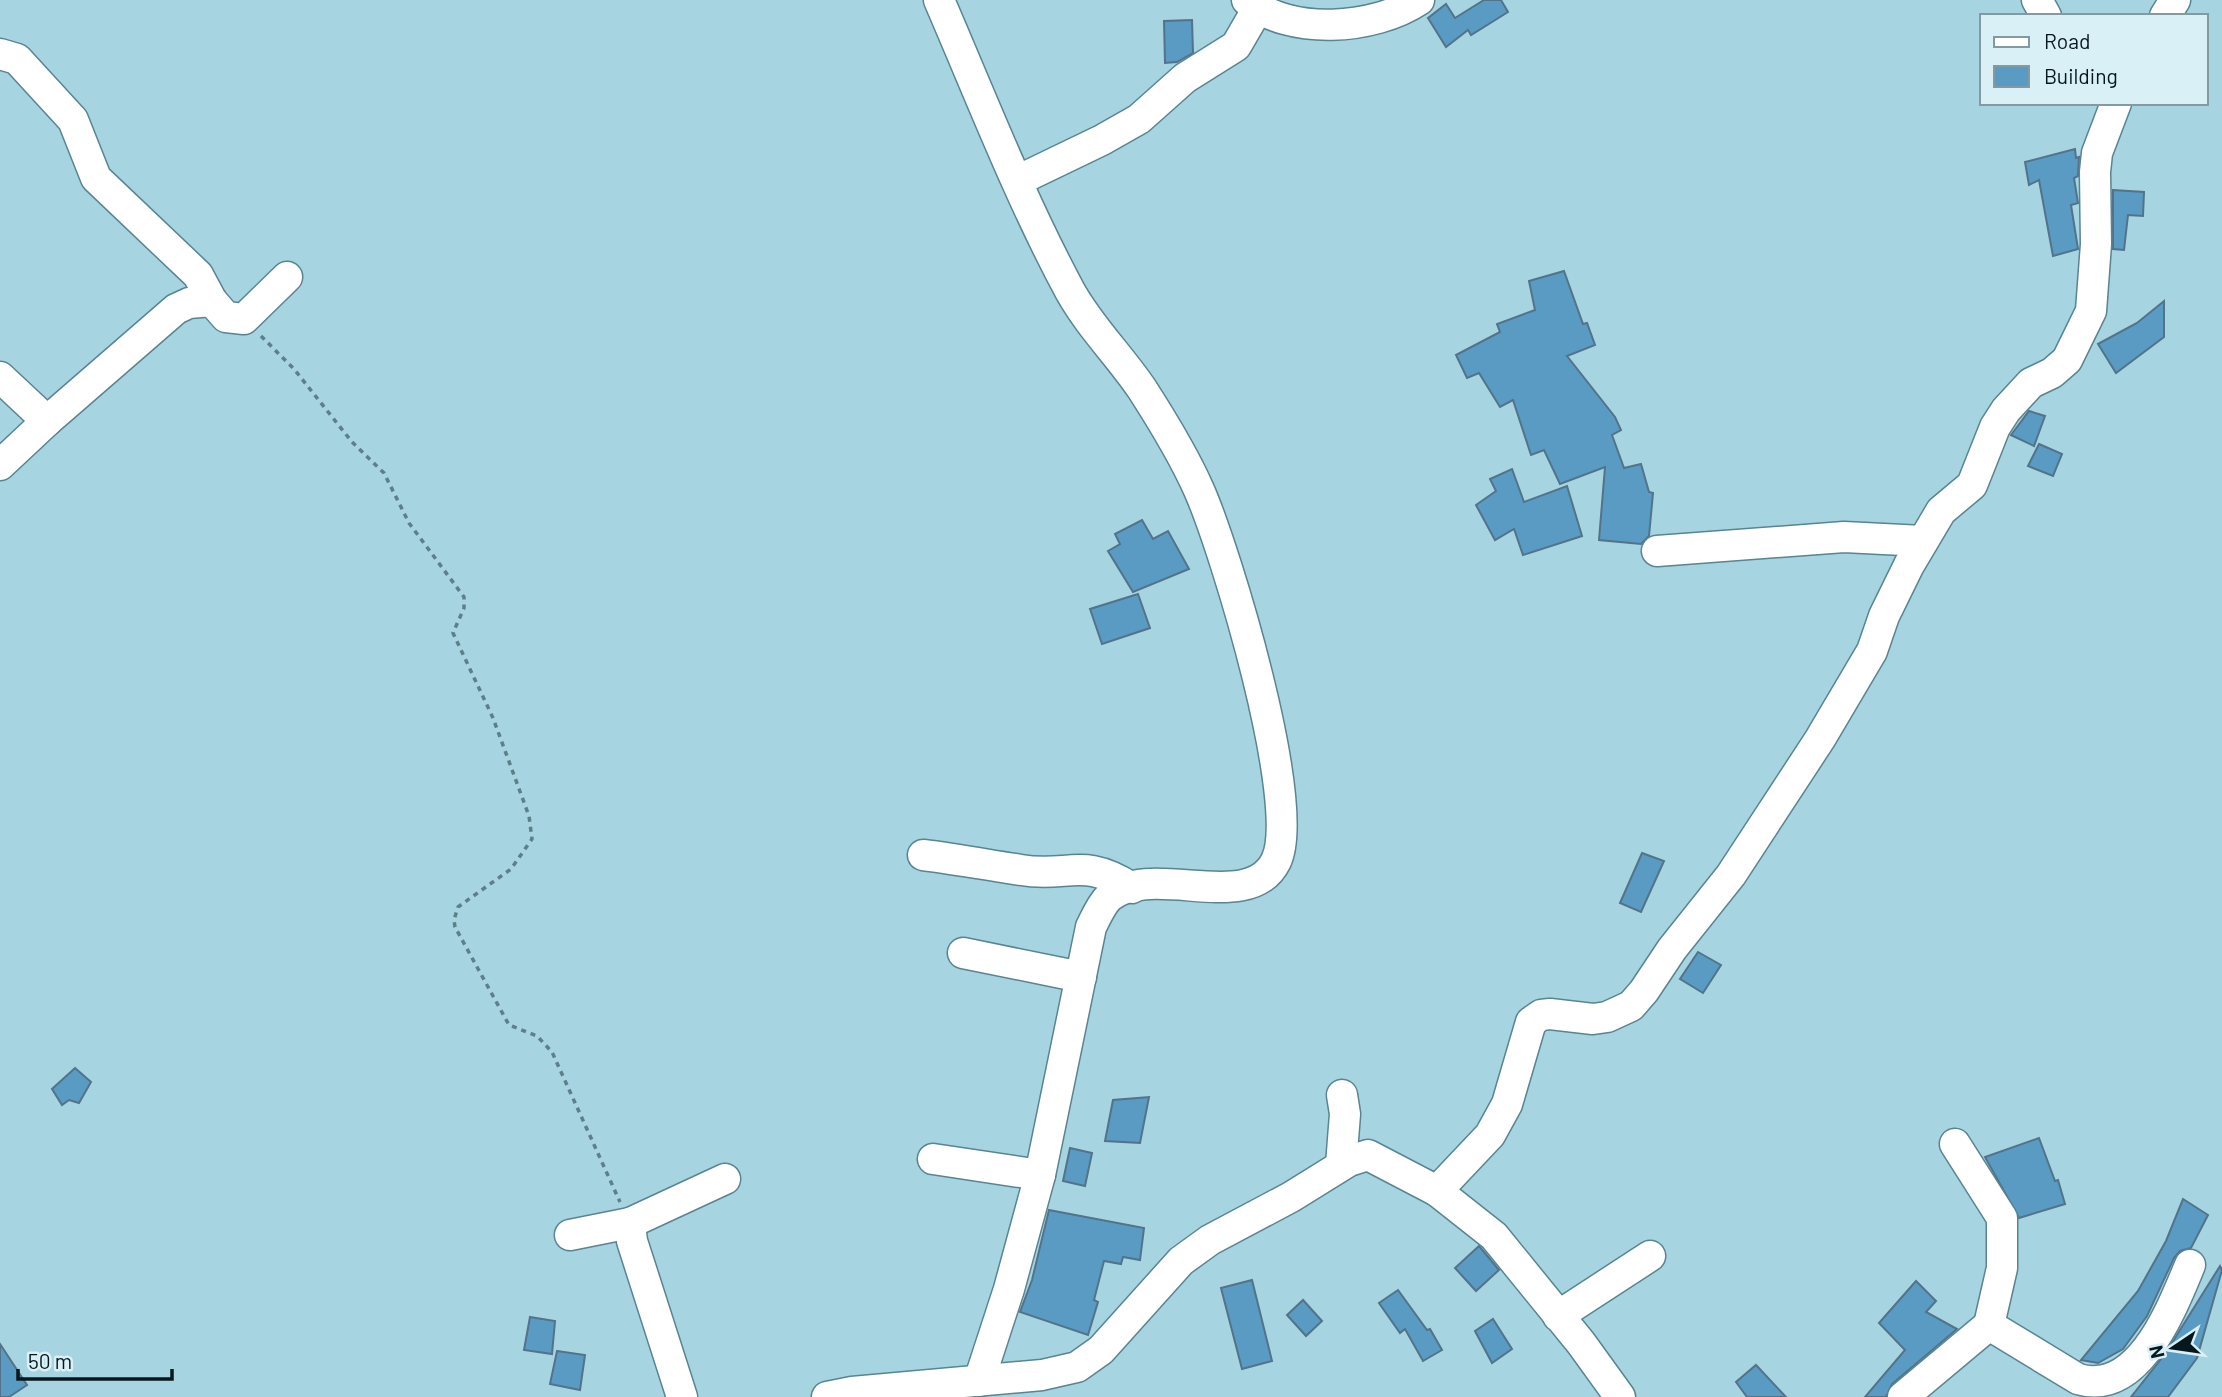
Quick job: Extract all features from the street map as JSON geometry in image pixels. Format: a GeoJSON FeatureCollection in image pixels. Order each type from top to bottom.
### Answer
{"type":"FeatureCollection","features":[{"type":"Feature","properties":{"kind":"street"},"geometry":{"type":"LineString","coordinates":[[939,0],[1070,290],[1101,337],[1142,388],[1199,489],[1249,638],[1271,740],[1280,801],[1280,846],[1271,869],[1248,883],[1233,887],[1146,883],[1111,896],[1097,915],[1080,977],[1040,1175],[1009,1289],[979,1381]]}},
{"type":"Feature","properties":{"kind":"street"},"geometry":{"type":"LineString","coordinates":[[1019,180],[1102,141],[1139,119],[1185,78],[1236,47],[1252,4],[1285,22],[1307,26],[1394,14],[1419,0]]}},
{"type":"Feature","properties":{"kind":"street"},"geometry":{"type":"LineString","coordinates":[[0,54],[17,59],[73,120],[96,178],[198,275],[212,300],[226,317],[244,319],[287,277]]}},
{"type":"Feature","properties":{"kind":"street"},"geometry":{"type":"LineString","coordinates":[[1437,1191],[1490,1135],[1507,1104],[1531,1023],[1535,1018],[1550,1014],[1607,1017],[1631,1006],[1644,991],[1672,949],[1731,875],[1821,739],[1872,651],[1884,616],[1923,541],[1941,511],[1972,485],[1995,427],[2012,402],[2032,383],[2061,368],[2088,322],[2094,281],[2094,186],[2097,153],[2115,105]]}},
{"type":"Feature","properties":{"kind":"street"},"geometry":{"type":"LineString","coordinates":[[0,465],[176,309],[183,304],[212,300]]}},
{"type":"Feature","properties":{"kind":"street"},"geometry":{"type":"LineString","coordinates":[[0,377],[47,421]]}},
{"type":"Feature","properties":{"kind":"street"},"geometry":{"type":"LineString","coordinates":[[1657,551],[1844,537],[1923,541]]}},
{"type":"Feature","properties":{"kind":"street"},"geometry":{"type":"LineString","coordinates":[[923,855],[999,864],[1022,871],[1081,869],[1104,872],[1132,888]]}},
{"type":"Feature","properties":{"kind":"street"},"geometry":{"type":"LineString","coordinates":[[963,953],[1080,977]]}},
{"type":"Feature","properties":{"kind":"street"},"geometry":{"type":"LineString","coordinates":[[1341,1165],[1345,1114],[1342,1095]]}},
{"type":"Feature","properties":{"kind":"street"},"geometry":{"type":"LineString","coordinates":[[1903,1397],[1989,1325],[2002,1268],[2002,1218],[1955,1144]]}},
{"type":"Feature","properties":{"kind":"street"},"geometry":{"type":"LineString","coordinates":[[844,1395],[979,1381],[1054,1385],[1101,1350],[1181,1261],[1210,1240],[1291,1197],[1341,1165],[1368,1155],[1437,1191],[1494,1236],[1620,1397]]}},
{"type":"Feature","properties":{"kind":"street"},"geometry":{"type":"LineString","coordinates":[[933,1159],[1040,1175]]}},
{"type":"Feature","properties":{"kind":"street"},"geometry":{"type":"LineString","coordinates":[[570,1235],[630,1223],[725,1179]]}},
{"type":"Feature","properties":{"kind":"street"},"geometry":{"type":"LineString","coordinates":[[630,1223],[632,1241],[682,1397]]}},
{"type":"Feature","properties":{"kind":"street"},"geometry":{"type":"LineString","coordinates":[[1558,1316],[1650,1256]]}},
{"type":"Feature","properties":{"kind":"street"},"geometry":{"type":"LineString","coordinates":[[1989,1325],[2078,1379],[2094,1384],[2113,1379],[2146,1353],[2166,1322],[2190,1265]]}},
{"type":"Feature","properties":{"kind":"path"},"geometry":{"type":"LineString","coordinates":[[244,319],[294,369],[346,435],[384,473],[405,517],[464,597],[464,608],[453,634],[493,718],[529,816],[532,839],[512,869],[458,907],[454,912],[455,928],[509,1025],[537,1036],[552,1052],[630,1223]]}},
{"type":"Feature","properties":{"kind":"building"},"geometry":{"type":"Polygon","coordinates":[[[1484,0],[1501,0],[1508,12],[1471,35],[1468,30],[1446,47],[1428,18],[1446,4],[1455,18],[1484,0]]]}},
{"type":"Feature","properties":{"kind":"building"},"geometry":{"type":"Polygon","coordinates":[[[1192,20],[1193,53],[1177,62],[1165,63],[1164,21],[1192,20]]]}},
{"type":"Feature","properties":{"kind":"building"},"geometry":{"type":"Polygon","coordinates":[[[2075,149],[2076,158],[2079,157],[2078,176],[2074,178],[2078,203],[2071,205],[2078,249],[2053,256],[2039,180],[2029,185],[2025,162],[2075,149]]]}},
{"type":"Feature","properties":{"kind":"building"},"geometry":{"type":"Polygon","coordinates":[[[2113,190],[2144,192],[2143,216],[2128,215],[2124,250],[2113,249],[2113,190]]]}},
{"type":"Feature","properties":{"kind":"building"},"geometry":{"type":"Polygon","coordinates":[[[1564,271],[1583,324],[1587,323],[1595,345],[1567,356],[1615,417],[1621,430],[1612,435],[1624,468],[1641,464],[1649,492],[1653,493],[1649,536],[1641,544],[1599,540],[1605,467],[1560,484],[1544,450],[1531,455],[1513,400],[1500,407],[1479,373],[1467,378],[1456,355],[1500,332],[1497,324],[1535,310],[1529,281],[1564,271]]]}},
{"type":"Feature","properties":{"kind":"building"},"geometry":{"type":"Polygon","coordinates":[[[2164,301],[2164,337],[2116,373],[2098,344],[2137,323],[2164,301]]]}},
{"type":"Feature","properties":{"kind":"building"},"geometry":{"type":"Polygon","coordinates":[[[2029,411],[2045,416],[2034,446],[2011,435],[2029,411]]]}},
{"type":"Feature","properties":{"kind":"building"},"geometry":{"type":"Polygon","coordinates":[[[2039,444],[2062,454],[2053,476],[2028,466],[2039,444]]]}},
{"type":"Feature","properties":{"kind":"building"},"geometry":{"type":"Polygon","coordinates":[[[1512,469],[1524,502],[1567,486],[1582,536],[1523,555],[1514,529],[1495,540],[1476,505],[1496,491],[1490,479],[1512,469]]]}},
{"type":"Feature","properties":{"kind":"building"},"geometry":{"type":"Polygon","coordinates":[[[1142,520],[1153,539],[1168,531],[1189,569],[1133,592],[1108,551],[1120,544],[1115,534],[1142,520]]]}},
{"type":"Feature","properties":{"kind":"building"},"geometry":{"type":"Polygon","coordinates":[[[1138,594],[1150,628],[1102,644],[1090,609],[1138,594]]]}},
{"type":"Feature","properties":{"kind":"building"},"geometry":{"type":"Polygon","coordinates":[[[1642,853],[1664,861],[1641,912],[1620,903],[1642,853]]]}},
{"type":"Feature","properties":{"kind":"building"},"geometry":{"type":"Polygon","coordinates":[[[1698,952],[1721,965],[1703,993],[1680,979],[1698,952]]]}},
{"type":"Feature","properties":{"kind":"building"},"geometry":{"type":"Polygon","coordinates":[[[75,1068],[91,1082],[79,1103],[69,1100],[62,1105],[52,1089],[75,1068]]]}},
{"type":"Feature","properties":{"kind":"building"},"geometry":{"type":"Polygon","coordinates":[[[1149,1097],[1140,1143],[1105,1141],[1113,1100],[1149,1097]]]}},
{"type":"Feature","properties":{"kind":"building"},"geometry":{"type":"Polygon","coordinates":[[[2039,1138],[2055,1181],[2058,1180],[2065,1204],[2019,1218],[1985,1157],[2039,1138]]]}},
{"type":"Feature","properties":{"kind":"building"},"geometry":{"type":"Polygon","coordinates":[[[1070,1148],[1092,1153],[1085,1186],[1063,1181],[1070,1148]]]}},
{"type":"Feature","properties":{"kind":"building"},"geometry":{"type":"Polygon","coordinates":[[[2183,1199],[2208,1215],[2191,1248],[2180,1251],[2174,1258],[2147,1316],[2123,1349],[2098,1363],[2081,1360],[2138,1291],[2166,1241],[2183,1199]]]}},
{"type":"Feature","properties":{"kind":"building"},"geometry":{"type":"Polygon","coordinates":[[[1049,1210],[1144,1228],[1140,1260],[1123,1257],[1121,1264],[1104,1261],[1094,1300],[1098,1302],[1088,1335],[1020,1312],[1032,1280],[1049,1210]]]}},
{"type":"Feature","properties":{"kind":"building"},"geometry":{"type":"Polygon","coordinates":[[[1479,1246],[1499,1270],[1476,1291],[1455,1268],[1479,1246]]]}},
{"type":"Feature","properties":{"kind":"building"},"geometry":{"type":"Polygon","coordinates":[[[2220,1266],[2222,1270],[2197,1358],[2168,1397],[2131,1397],[2165,1354],[2220,1266]]]}},
{"type":"Feature","properties":{"kind":"building"},"geometry":{"type":"Polygon","coordinates":[[[1252,1280],[1272,1361],[1242,1369],[1221,1288],[1252,1280]]]}},
{"type":"Feature","properties":{"kind":"building"},"geometry":{"type":"Polygon","coordinates":[[[1916,1281],[1936,1301],[1926,1312],[1957,1329],[1892,1384],[1886,1397],[1865,1397],[1905,1350],[1879,1323],[1916,1281]]]}},
{"type":"Feature","properties":{"kind":"building"},"geometry":{"type":"Polygon","coordinates":[[[1398,1290],[1427,1330],[1430,1329],[1442,1350],[1423,1361],[1405,1329],[1400,1333],[1379,1303],[1398,1290]]]}},
{"type":"Feature","properties":{"kind":"building"},"geometry":{"type":"Polygon","coordinates":[[[1303,1300],[1322,1321],[1306,1336],[1287,1315],[1303,1300]]]}},
{"type":"Feature","properties":{"kind":"building"},"geometry":{"type":"Polygon","coordinates":[[[530,1317],[555,1321],[552,1354],[524,1350],[530,1317]]]}},
{"type":"Feature","properties":{"kind":"building"},"geometry":{"type":"Polygon","coordinates":[[[1493,1319],[1512,1349],[1492,1363],[1475,1331],[1493,1319]]]}},
{"type":"Feature","properties":{"kind":"building"},"geometry":{"type":"Polygon","coordinates":[[[0,1344],[27,1385],[9,1397],[0,1397],[0,1344]]]}},
{"type":"Feature","properties":{"kind":"building"},"geometry":{"type":"Polygon","coordinates":[[[557,1351],[585,1355],[580,1390],[550,1384],[557,1351]]]}},
{"type":"Feature","properties":{"kind":"building"},"geometry":{"type":"Polygon","coordinates":[[[1756,1365],[1786,1397],[1747,1397],[1736,1382],[1756,1365]]]}}]}
